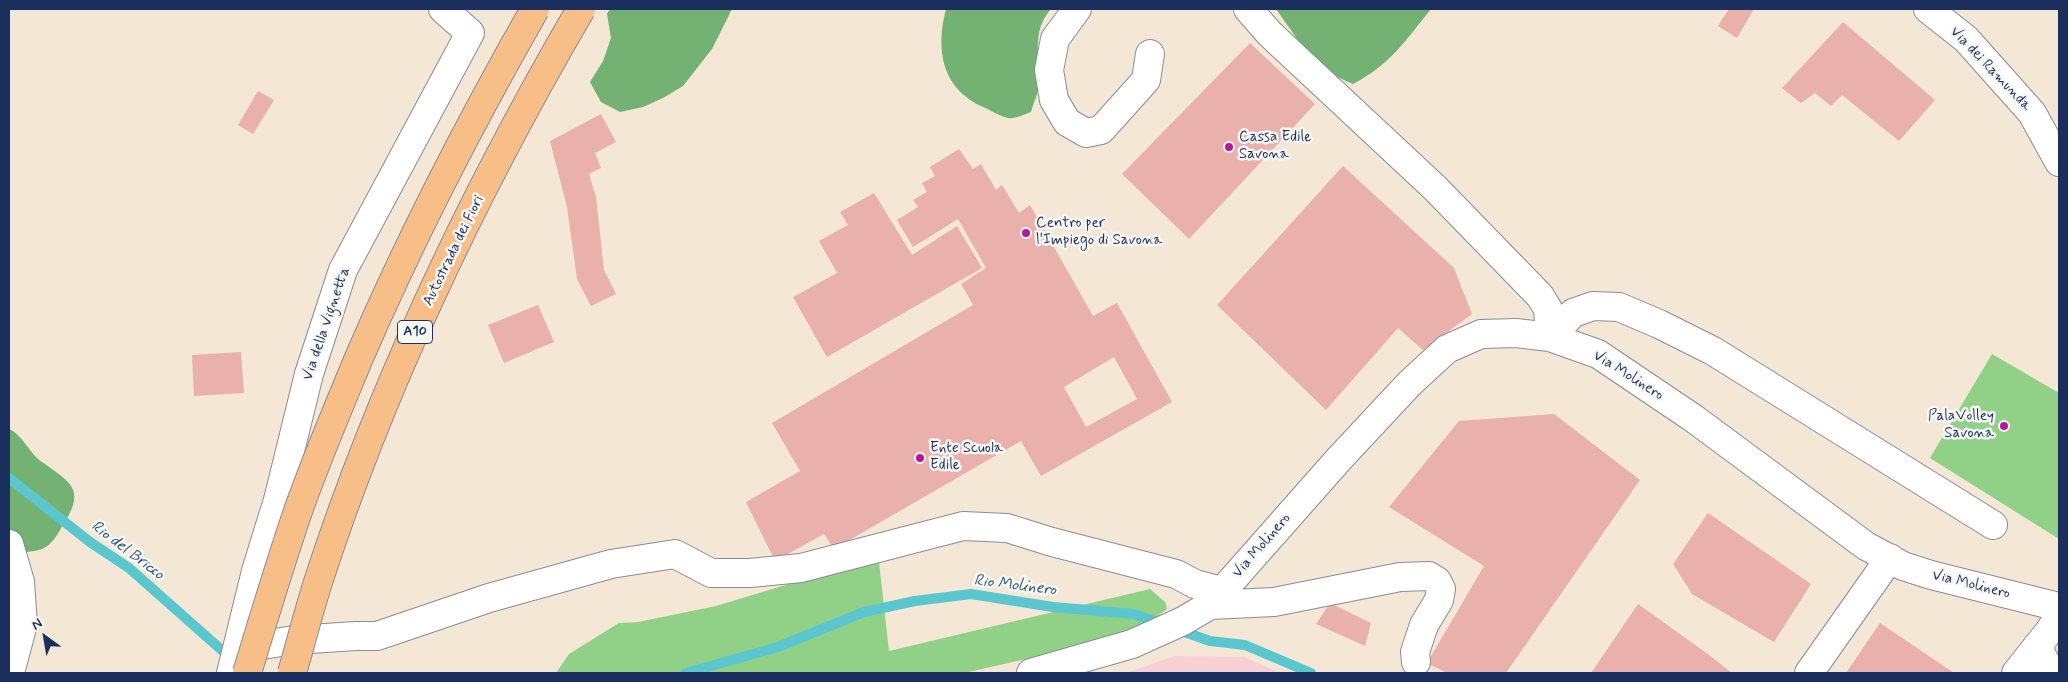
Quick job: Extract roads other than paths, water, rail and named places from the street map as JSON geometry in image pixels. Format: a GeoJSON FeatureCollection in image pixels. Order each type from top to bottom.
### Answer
{"type":"FeatureCollection","features":[{"type":"Feature","properties":{"kind":"highway","name":"A10"},"geometry":{"type":"LineString","coordinates":[[247,673],[297,513],[340,404],[388,292],[440,183],[498,73],[535,9]]}},
{"type":"Feature","properties":{"kind":"highway","name":"Autostrada dei Fiori"},"geometry":{"type":"LineString","coordinates":[[292,673],[319,579],[334,535],[360,465],[411,341],[467,221],[534,89],[581,9]]}},
{"type":"Feature","properties":{"kind":"street","name":"Via della Vignetta"},"geometry":{"type":"LineString","coordinates":[[234,661],[256,571],[278,500],[309,374],[343,270],[470,33],[443,9]]}},
{"type":"Feature","properties":{"kind":"street"},"geometry":{"type":"LineString","coordinates":[[1077,9],[1056,39],[1049,70],[1054,100],[1067,122],[1086,132],[1102,130],[1146,80],[1150,54]]}},
{"type":"Feature","properties":{"kind":"street"},"geometry":{"type":"LineString","coordinates":[[1248,9],[1270,34],[1435,188],[1540,296],[1548,310],[1550,337]]}},
{"type":"Feature","properties":{"kind":"street","name":"Via dei Ramunda"},"geometry":{"type":"LineString","coordinates":[[1928,9],[1966,39],[2032,112],[2059,162]]}},
{"type":"Feature","properties":{"kind":"street"},"geometry":{"type":"LineString","coordinates":[[1550,337],[1573,313],[1593,306],[1619,307],[1659,324],[1713,351],[1993,525]]}},
{"type":"Feature","properties":{"kind":"street","name":"Via Molinero"},"geometry":{"type":"LineString","coordinates":[[1031,673],[1099,664],[1183,622],[1216,598],[1339,459],[1410,384],[1447,349],[1481,334],[1516,332],[1550,337],[1598,354],[1645,384],[1866,546],[1903,566],[1931,575],[2059,607]]}},
{"type":"Feature","properties":{"kind":"street"},"geometry":{"type":"LineString","coordinates":[[234,661],[294,640],[377,636],[489,598],[612,564],[675,554],[711,573],[750,573],[802,568],[964,526],[1007,528],[1052,542],[1176,574],[1216,598],[1274,602],[1400,577],[1429,576],[1438,581],[1441,589],[1439,600],[1424,625],[1415,652],[1416,662]]}},
{"type":"Feature","properties":{"kind":"street"},"geometry":{"type":"LineString","coordinates":[[9,544],[20,582],[22,624],[10,673]]}},
{"type":"Feature","properties":{"kind":"street"},"geometry":{"type":"LineString","coordinates":[[1809,673],[1890,558]]}},
{"type":"Feature","properties":{"kind":"street"},"geometry":{"type":"LineString","coordinates":[[2016,673],[2059,615]]}},
{"type":"Feature","properties":{"kind":"street"},"geometry":{"type":"LineString","coordinates":[[2037,646],[2051,673]]}},
{"type":"Feature","properties":{"kind":"waterway","name":"Rio del Bricco"},"geometry":{"type":"LineString","coordinates":[[9,478],[90,542],[129,568],[225,653]]}},
{"type":"Feature","properties":{"kind":"waterway","name":"Rio Molinero"},"geometry":{"type":"LineString","coordinates":[[686,673],[778,647],[864,612],[915,601],[971,594],[1053,607],[1134,614],[1162,624]]}},
{"type":"Feature","properties":{"kind":"waterway","name":"Rio Molinero"},"geometry":{"type":"LineString","coordinates":[[1176,629],[1210,641],[1245,645],[1311,673]]}},
{"type":"Feature","properties":{"kind":"place","name":"Cassa Edile Savona"},"geometry":{"type":"Point","coordinates":[1229,147]}},
{"type":"Feature","properties":{"kind":"place","name":"Centro per l'Impiego di Savona"},"geometry":{"type":"Point","coordinates":[1026,233]}},
{"type":"Feature","properties":{"kind":"place","name":"PalaVolley Savona"},"geometry":{"type":"Point","coordinates":[2004,426]}},
{"type":"Feature","properties":{"kind":"place","name":"Ente Scuola Edile"},"geometry":{"type":"Point","coordinates":[920,458]}}]}
